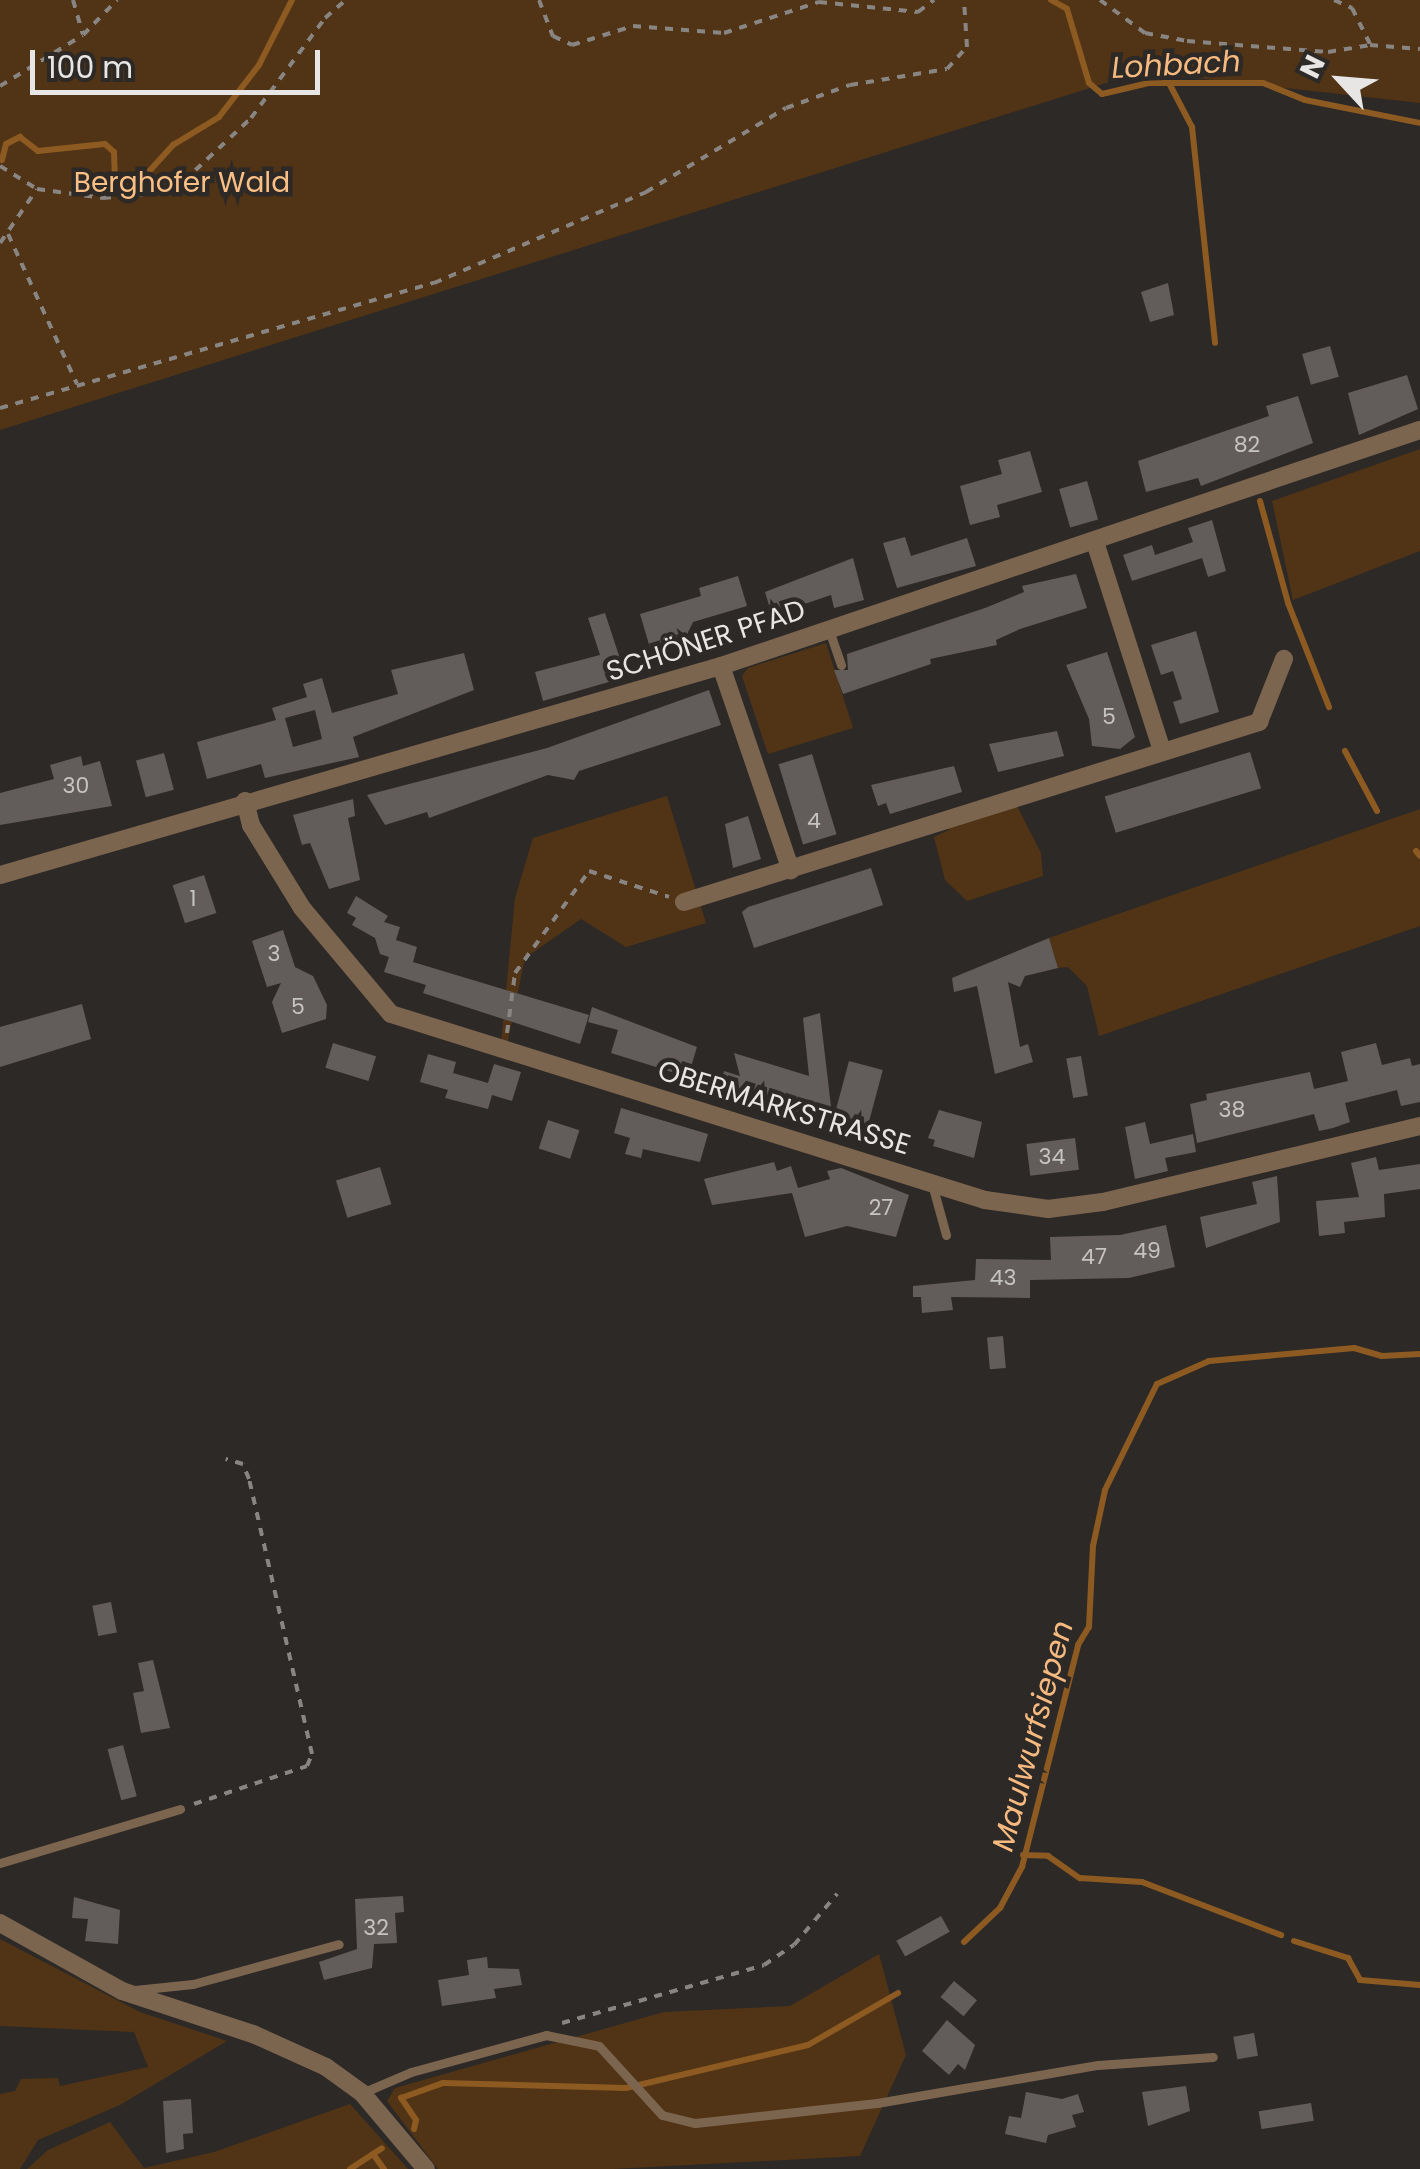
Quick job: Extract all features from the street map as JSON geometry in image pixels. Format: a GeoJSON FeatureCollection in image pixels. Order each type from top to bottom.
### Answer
{"type":"FeatureCollection","features":[{"type":"Feature","properties":{"kind":"street","name":"SCHÖNER PFAD"},"geometry":{"type":"LineString","coordinates":[[0,876],[246,801],[721,666],[1420,430]]}},
{"type":"Feature","properties":{"kind":"street"},"geometry":{"type":"LineString","coordinates":[[1095,542],[1162,750]]}},
{"type":"Feature","properties":{"kind":"street"},"geometry":{"type":"LineString","coordinates":[[684,902],[1259,722],[1284,659]]}},
{"type":"Feature","properties":{"kind":"street"},"geometry":{"type":"LineString","coordinates":[[721,666],[791,870]]}},
{"type":"Feature","properties":{"kind":"street","name":"OBERMARKSTRASSE"},"geometry":{"type":"LineString","coordinates":[[246,801],[251,825],[302,908],[372,997],[416,1025],[1006,1206],[1048,1210],[1420,1126]]}},
{"type":"Feature","properties":{"kind":"street"},"geometry":{"type":"LineString","coordinates":[[0,1924],[122,1991],[253,2034],[326,2068],[362,2093],[426,2169]]}},
{"type":"Feature","properties":{"kind":"lane"},"geometry":{"type":"LineString","coordinates":[[830,630],[841,665]]}},
{"type":"Feature","properties":{"kind":"lane"},"geometry":{"type":"LineString","coordinates":[[931,1181],[946,1235]]}},
{"type":"Feature","properties":{"kind":"lane"},"geometry":{"type":"LineString","coordinates":[[0,1863],[180,1808]]}},
{"type":"Feature","properties":{"kind":"lane"},"geometry":{"type":"LineString","coordinates":[[122,1991],[193,1984],[339,1944]]}},
{"type":"Feature","properties":{"kind":"lane"},"geometry":{"type":"LineString","coordinates":[[362,2093],[411,2072],[546,2035],[599,2046],[639,2092],[676,2120],[727,2121],[1098,2065],[1213,2056]]}},
{"type":"Feature","properties":{"kind":"path"},"geometry":{"type":"LineString","coordinates":[[73,0],[83,34]]}},
{"type":"Feature","properties":{"kind":"path"},"geometry":{"type":"LineString","coordinates":[[0,86],[83,34],[117,0]]}},
{"type":"Feature","properties":{"kind":"path"},"geometry":{"type":"LineString","coordinates":[[0,166],[37,189],[103,198],[172,192],[251,118],[324,18],[346,0]]}},
{"type":"Feature","properties":{"kind":"path"},"geometry":{"type":"LineString","coordinates":[[539,0],[553,36],[572,44],[633,26],[724,33],[819,2],[918,12],[934,0]]}},
{"type":"Feature","properties":{"kind":"path"},"geometry":{"type":"LineString","coordinates":[[0,408],[434,283],[646,192],[786,108],[850,86],[947,69],[967,47],[964,0]]}},
{"type":"Feature","properties":{"kind":"path"},"geometry":{"type":"LineString","coordinates":[[1100,0],[1145,32],[1187,41],[1328,52],[1370,46],[1420,50]]}},
{"type":"Feature","properties":{"kind":"path"},"geometry":{"type":"LineString","coordinates":[[1334,0],[1352,8],[1370,46]]}},
{"type":"Feature","properties":{"kind":"path"},"geometry":{"type":"LineString","coordinates":[[0,243],[37,189]]}},
{"type":"Feature","properties":{"kind":"path"},"geometry":{"type":"LineString","coordinates":[[8,234],[77,384]]}},
{"type":"Feature","properties":{"kind":"path"},"geometry":{"type":"LineString","coordinates":[[502,1052],[515,974],[589,871],[684,902]]}},
{"type":"Feature","properties":{"kind":"path"},"geometry":{"type":"LineString","coordinates":[[180,1808],[306,1766],[312,1754],[249,1479],[243,1464],[226,1459]]}},
{"type":"Feature","properties":{"kind":"path"},"geometry":{"type":"LineString","coordinates":[[546,2035],[569,2018],[764,1965],[794,1945],[837,1894]]}},
{"type":"Feature","properties":{"kind":"green space","name":"Berghofer Wald"},"geometry":{"type":"Polygon","coordinates":[[[0,0],[1420,0],[1420,103],[1141,72],[0,430],[0,0]]]}},
{"type":"Feature","properties":{"kind":"green space"},"geometry":{"type":"Polygon","coordinates":[[[1420,449],[1420,551],[1293,600],[1272,501],[1420,449]]]}},
{"type":"Feature","properties":{"kind":"green space"},"geometry":{"type":"Polygon","coordinates":[[[826,643],[853,728],[768,754],[742,676],[748,668],[826,643]]]}},
{"type":"Feature","properties":{"kind":"green space"},"geometry":{"type":"Polygon","coordinates":[[[667,796],[706,923],[626,947],[581,919],[525,958],[507,1045],[501,1043],[515,898],[533,838],[667,796]]]}},
{"type":"Feature","properties":{"kind":"green space"},"geometry":{"type":"Polygon","coordinates":[[[1015,802],[1041,853],[1043,876],[967,901],[945,880],[934,837],[949,830],[947,824],[1015,802]]]}},
{"type":"Feature","properties":{"kind":"green space"},"geometry":{"type":"Polygon","coordinates":[[[1420,809],[1420,926],[1099,1036],[1087,986],[1068,967],[1058,968],[1049,938],[1420,809]]]}},
{"type":"Feature","properties":{"kind":"green space"},"geometry":{"type":"Polygon","coordinates":[[[0,1939],[140,2012],[227,2041],[120,2105],[38,2140],[20,2169],[0,2169],[0,2094],[15,2091],[21,2079],[58,2078],[60,2086],[148,2067],[134,2032],[0,2026],[0,1939]]]}},
{"type":"Feature","properties":{"kind":"green space"},"geometry":{"type":"Polygon","coordinates":[[[879,1954],[906,2055],[860,2156],[613,2169],[438,2169],[387,2101],[395,2088],[664,2012],[790,2006],[879,1954]]]}},
{"type":"Feature","properties":{"kind":"green space"},"geometry":{"type":"Polygon","coordinates":[[[350,2104],[408,2169],[27,2169],[48,2150],[110,2122],[144,2168],[214,2152],[350,2104]]]}},
{"type":"Feature","properties":{"kind":"building"},"geometry":{"type":"Polygon","coordinates":[[[1168,283],[1174,315],[1150,322],[1141,292],[1168,283]]]}},
{"type":"Feature","properties":{"kind":"building"},"geometry":{"type":"Polygon","coordinates":[[[1330,346],[1339,377],[1311,385],[1302,354],[1330,346]]]}},
{"type":"Feature","properties":{"kind":"building"},"geometry":{"type":"Polygon","coordinates":[[[1407,375],[1418,409],[1359,435],[1348,393],[1407,375]]]}},
{"type":"Feature","properties":{"kind":"building"},"geometry":{"type":"Polygon","coordinates":[[[1298,396],[1313,443],[1201,486],[1198,478],[1146,492],[1138,461],[1269,416],[1266,406],[1298,396]]]}},
{"type":"Feature","properties":{"kind":"building"},"geometry":{"type":"Polygon","coordinates":[[[1030,451],[1042,492],[997,505],[1000,517],[970,525],[960,486],[1002,474],[998,460],[1030,451]]]}},
{"type":"Feature","properties":{"kind":"building"},"geometry":{"type":"Polygon","coordinates":[[[1087,481],[1098,519],[1070,527],[1059,489],[1087,481]]]}},
{"type":"Feature","properties":{"kind":"building"},"geometry":{"type":"Polygon","coordinates":[[[1212,520],[1226,571],[1208,577],[1202,558],[1132,581],[1123,555],[1152,545],[1155,555],[1193,542],[1188,528],[1212,520]]]}},
{"type":"Feature","properties":{"kind":"building"},"geometry":{"type":"Polygon","coordinates":[[[905,537],[911,556],[967,538],[976,566],[897,588],[883,543],[905,537]]]}},
{"type":"Feature","properties":{"kind":"building"},"geometry":{"type":"Polygon","coordinates":[[[853,558],[864,600],[834,608],[831,595],[772,615],[765,592],[853,558]]]}},
{"type":"Feature","properties":{"kind":"building"},"geometry":{"type":"Polygon","coordinates":[[[1076,574],[1087,608],[1020,629],[996,640],[997,645],[930,659],[931,664],[843,694],[834,670],[848,670],[847,654],[985,608],[1024,592],[1022,586],[1076,574]]]}},
{"type":"Feature","properties":{"kind":"building"},"geometry":{"type":"Polygon","coordinates":[[[738,576],[747,606],[693,622],[686,637],[650,648],[640,614],[701,596],[699,588],[738,576]]]}},
{"type":"Feature","properties":{"kind":"building"},"geometry":{"type":"Polygon","coordinates":[[[605,613],[626,677],[543,701],[535,672],[600,655],[588,618],[605,613]]]}},
{"type":"Feature","properties":{"kind":"building"},"geometry":{"type":"Polygon","coordinates":[[[1196,631],[1219,712],[1180,724],[1173,702],[1182,699],[1173,671],[1161,675],[1151,645],[1196,631]]]}},
{"type":"Feature","properties":{"kind":"building"},"geometry":{"type":"Polygon","coordinates":[[[1107,652],[1135,737],[1120,749],[1092,746],[1089,719],[1066,665],[1107,652]]]}},
{"type":"Feature","properties":{"kind":"building"},"geometry":{"type":"Polygon","coordinates":[[[464,653],[474,690],[353,737],[359,757],[265,778],[261,764],[207,779],[197,742],[276,720],[272,708],[307,697],[303,684],[322,678],[332,713],[398,694],[391,670],[464,653]],[[315,710],[285,718],[293,747],[322,739],[315,710]]]}},
{"type":"Feature","properties":{"kind":"building"},"geometry":{"type":"Polygon","coordinates":[[[709,690],[721,725],[579,771],[574,780],[548,775],[429,818],[427,812],[385,825],[367,795],[547,748],[709,690]]]}},
{"type":"Feature","properties":{"kind":"building"},"geometry":{"type":"Polygon","coordinates":[[[1057,731],[1064,756],[998,772],[989,744],[1057,731]]]}},
{"type":"Feature","properties":{"kind":"building"},"geometry":{"type":"Polygon","coordinates":[[[1250,752],[1261,788],[1116,833],[1105,796],[1250,752]]]}},
{"type":"Feature","properties":{"kind":"building"},"geometry":{"type":"Polygon","coordinates":[[[164,753],[174,790],[146,797],[136,761],[164,753]]]}},
{"type":"Feature","properties":{"kind":"building"},"geometry":{"type":"Polygon","coordinates":[[[812,754],[837,834],[803,845],[779,764],[812,754]]]}},
{"type":"Feature","properties":{"kind":"building"},"geometry":{"type":"Polygon","coordinates":[[[81,756],[83,766],[100,761],[112,806],[0,825],[0,793],[54,779],[50,765],[81,756]]]}},
{"type":"Feature","properties":{"kind":"building"},"geometry":{"type":"Polygon","coordinates":[[[954,766],[962,792],[890,814],[886,803],[878,806],[871,785],[954,766]]]}},
{"type":"Feature","properties":{"kind":"building"},"geometry":{"type":"Polygon","coordinates":[[[353,799],[355,816],[348,818],[360,880],[329,889],[310,843],[302,845],[293,815],[353,799]]]}},
{"type":"Feature","properties":{"kind":"building"},"geometry":{"type":"Polygon","coordinates":[[[748,816],[761,859],[733,868],[725,824],[748,816]]]}},
{"type":"Feature","properties":{"kind":"building"},"geometry":{"type":"Polygon","coordinates":[[[871,868],[883,905],[754,948],[742,912],[748,907],[871,868]]]}},
{"type":"Feature","properties":{"kind":"building"},"geometry":{"type":"Polygon","coordinates":[[[204,875],[216,913],[185,923],[173,885],[204,875]]]}},
{"type":"Feature","properties":{"kind":"building"},"geometry":{"type":"Polygon","coordinates":[[[356,896],[388,916],[384,922],[400,927],[396,940],[417,947],[413,962],[589,1015],[580,1044],[423,993],[426,985],[384,972],[389,957],[380,954],[375,938],[352,925],[356,918],[347,913],[356,896]]]}},
{"type":"Feature","properties":{"kind":"building"},"geometry":{"type":"Polygon","coordinates":[[[283,930],[295,967],[313,976],[327,1005],[326,1019],[282,1033],[272,1002],[281,983],[267,987],[252,941],[283,930]]]}},
{"type":"Feature","properties":{"kind":"building"},"geometry":{"type":"Polygon","coordinates":[[[1049,938],[1058,968],[1025,976],[1020,987],[1008,982],[1020,1047],[1028,1044],[1033,1062],[995,1074],[977,986],[954,992],[952,978],[1049,938]]]}},
{"type":"Feature","properties":{"kind":"building"},"geometry":{"type":"Polygon","coordinates":[[[82,1004],[91,1039],[0,1067],[0,1027],[82,1004]]]}},
{"type":"Feature","properties":{"kind":"building"},"geometry":{"type":"Polygon","coordinates":[[[592,1007],[697,1047],[688,1077],[611,1053],[618,1030],[588,1022],[592,1007]]]}},
{"type":"Feature","properties":{"kind":"building"},"geometry":{"type":"Polygon","coordinates":[[[820,1013],[832,1115],[809,1108],[805,1122],[774,1113],[776,1105],[743,1095],[740,1104],[690,1088],[695,1072],[721,1081],[724,1071],[740,1076],[734,1053],[809,1076],[803,1018],[820,1013]]]}},
{"type":"Feature","properties":{"kind":"building"},"geometry":{"type":"Polygon","coordinates":[[[333,1043],[376,1056],[368,1081],[325,1068],[333,1043]]]}},
{"type":"Feature","properties":{"kind":"building"},"geometry":{"type":"Polygon","coordinates":[[[1376,1043],[1382,1065],[1410,1058],[1412,1066],[1420,1064],[1420,1102],[1401,1106],[1397,1090],[1345,1103],[1350,1122],[1333,1128],[1319,1131],[1314,1114],[1197,1143],[1190,1104],[1207,1100],[1206,1094],[1310,1072],[1314,1089],[1348,1081],[1341,1052],[1376,1043]]]}},
{"type":"Feature","properties":{"kind":"building"},"geometry":{"type":"Polygon","coordinates":[[[428,1054],[456,1062],[453,1073],[488,1083],[494,1064],[521,1072],[512,1101],[492,1095],[488,1109],[445,1098],[448,1090],[420,1082],[428,1054]]]}},
{"type":"Feature","properties":{"kind":"building"},"geometry":{"type":"Polygon","coordinates":[[[1081,1056],[1088,1095],[1073,1098],[1066,1059],[1081,1056]]]}},
{"type":"Feature","properties":{"kind":"building"},"geometry":{"type":"Polygon","coordinates":[[[849,1061],[883,1070],[868,1124],[835,1115],[849,1061]]]}},
{"type":"Feature","properties":{"kind":"building"},"geometry":{"type":"Polygon","coordinates":[[[621,1108],[708,1134],[700,1162],[643,1149],[641,1158],[625,1154],[630,1138],[614,1133],[621,1108]]]}},
{"type":"Feature","properties":{"kind":"building"},"geometry":{"type":"Polygon","coordinates":[[[939,1110],[982,1122],[974,1158],[933,1146],[935,1140],[928,1138],[939,1110]]]}},
{"type":"Feature","properties":{"kind":"building"},"geometry":{"type":"Polygon","coordinates":[[[548,1120],[579,1130],[570,1159],[539,1149],[548,1120]]]}},
{"type":"Feature","properties":{"kind":"building"},"geometry":{"type":"Polygon","coordinates":[[[1145,1122],[1150,1144],[1193,1134],[1196,1152],[1165,1158],[1168,1171],[1135,1179],[1125,1127],[1145,1122]]]}},
{"type":"Feature","properties":{"kind":"building"},"geometry":{"type":"Polygon","coordinates":[[[1075,1138],[1079,1170],[1030,1176],[1026,1144],[1075,1138]]]}},
{"type":"Feature","properties":{"kind":"building"},"geometry":{"type":"Polygon","coordinates":[[[1376,1157],[1379,1170],[1420,1164],[1420,1189],[1384,1194],[1385,1217],[1344,1222],[1345,1233],[1319,1236],[1316,1201],[1359,1197],[1351,1163],[1376,1157]]]}},
{"type":"Feature","properties":{"kind":"building"},"geometry":{"type":"Polygon","coordinates":[[[774,1162],[777,1171],[791,1166],[798,1188],[830,1179],[827,1171],[841,1168],[909,1195],[896,1237],[847,1226],[805,1237],[792,1193],[712,1205],[704,1179],[774,1162]]]}},
{"type":"Feature","properties":{"kind":"building"},"geometry":{"type":"Polygon","coordinates":[[[380,1167],[391,1204],[347,1218],[336,1180],[380,1167]]]}},
{"type":"Feature","properties":{"kind":"building"},"geometry":{"type":"Polygon","coordinates":[[[1277,1176],[1280,1222],[1206,1248],[1200,1217],[1257,1204],[1252,1182],[1277,1176]]]}},
{"type":"Feature","properties":{"kind":"building"},"geometry":{"type":"Polygon","coordinates":[[[1166,1225],[1175,1267],[1129,1278],[1030,1280],[1030,1298],[951,1297],[953,1310],[922,1313],[921,1297],[913,1297],[913,1286],[975,1280],[976,1259],[1051,1260],[1050,1237],[1120,1235],[1166,1225]]]}},
{"type":"Feature","properties":{"kind":"building"},"geometry":{"type":"Polygon","coordinates":[[[1003,1336],[1006,1368],[990,1369],[987,1337],[1003,1336]]]}},
{"type":"Feature","properties":{"kind":"building"},"geometry":{"type":"Polygon","coordinates":[[[111,1602],[117,1632],[98,1636],[92,1606],[111,1602]]]}},
{"type":"Feature","properties":{"kind":"building"},"geometry":{"type":"Polygon","coordinates":[[[153,1660],[170,1728],[141,1733],[133,1693],[144,1691],[138,1663],[153,1660]]]}},
{"type":"Feature","properties":{"kind":"building"},"geometry":{"type":"Polygon","coordinates":[[[123,1745],[137,1796],[121,1800],[108,1749],[123,1745]]]}},
{"type":"Feature","properties":{"kind":"building"},"geometry":{"type":"Polygon","coordinates":[[[403,1896],[404,1912],[395,1913],[397,1943],[374,1944],[372,1968],[324,1980],[319,1962],[357,1949],[355,1899],[403,1896]]]}},
{"type":"Feature","properties":{"kind":"building"},"geometry":{"type":"Polygon","coordinates":[[[74,1897],[120,1910],[118,1944],[85,1941],[88,1919],[72,1918],[74,1897]]]}},
{"type":"Feature","properties":{"kind":"building"},"geometry":{"type":"Polygon","coordinates":[[[941,1916],[950,1932],[905,1956],[896,1941],[941,1916]]]}},
{"type":"Feature","properties":{"kind":"building"},"geometry":{"type":"Polygon","coordinates":[[[487,1957],[488,1968],[519,1969],[522,1985],[494,1989],[496,1998],[442,2006],[438,1980],[469,1975],[467,1960],[487,1957]]]}},
{"type":"Feature","properties":{"kind":"building"},"geometry":{"type":"Polygon","coordinates":[[[954,1981],[977,2000],[963,2016],[941,1997],[954,1981]]]}},
{"type":"Feature","properties":{"kind":"building"},"geometry":{"type":"Polygon","coordinates":[[[947,2020],[975,2045],[965,2070],[958,2064],[949,2075],[922,2051],[947,2020]]]}},
{"type":"Feature","properties":{"kind":"building"},"geometry":{"type":"Polygon","coordinates":[[[1254,2033],[1258,2056],[1237,2059],[1233,2037],[1254,2033]]]}},
{"type":"Feature","properties":{"kind":"building"},"geometry":{"type":"Polygon","coordinates":[[[1186,2086],[1190,2111],[1148,2126],[1142,2092],[1186,2086]]]}},
{"type":"Feature","properties":{"kind":"building"},"geometry":{"type":"Polygon","coordinates":[[[1026,2092],[1062,2099],[1078,2094],[1084,2112],[1072,2115],[1076,2127],[1048,2135],[1046,2143],[1005,2134],[1009,2116],[1021,2118],[1026,2092]]]}},
{"type":"Feature","properties":{"kind":"building"},"geometry":{"type":"Polygon","coordinates":[[[191,2099],[193,2133],[183,2134],[184,2149],[166,2153],[163,2101],[191,2099]]]}},
{"type":"Feature","properties":{"kind":"building"},"geometry":{"type":"Polygon","coordinates":[[[1311,2103],[1314,2121],[1261,2129],[1259,2111],[1311,2103]]]}},
{"type":"Feature","properties":{"kind":"waterway","name":"Lohbach"},"geometry":{"type":"LineString","coordinates":[[2,160],[6,144],[20,137],[38,151],[105,144],[114,152],[115,178],[143,178],[173,145],[219,117],[259,65],[292,0]]}},
{"type":"Feature","properties":{"kind":"waterway","name":"Lohbach"},"geometry":{"type":"LineString","coordinates":[[1051,0],[1067,9],[1089,83],[1102,94],[1149,83],[1263,83],[1305,100],[1420,123]]}},
{"type":"Feature","properties":{"kind":"waterway"},"geometry":{"type":"LineString","coordinates":[[1169,83],[1192,127],[1215,343]]}},
{"type":"Feature","properties":{"kind":"waterway"},"geometry":{"type":"LineString","coordinates":[[1260,501],[1288,603],[1329,707]]}},
{"type":"Feature","properties":{"kind":"waterway"},"geometry":{"type":"LineString","coordinates":[[1345,751],[1377,811]]}},
{"type":"Feature","properties":{"kind":"waterway"},"geometry":{"type":"LineString","coordinates":[[1416,851],[1420,856]]}},
{"type":"Feature","properties":{"kind":"waterway","name":"Maulwurfsiepen"},"geometry":{"type":"LineString","coordinates":[[964,1942],[1000,1908],[1022,1867],[1078,1645],[1089,1627],[1093,1546],[1105,1490],[1157,1384],[1209,1361],[1354,1348],[1382,1356],[1420,1354]]}},
{"type":"Feature","properties":{"kind":"waterway"},"geometry":{"type":"LineString","coordinates":[[1023,1855],[1048,1856],[1080,1878],[1142,1882],[1281,1935]]}},
{"type":"Feature","properties":{"kind":"waterway"},"geometry":{"type":"LineString","coordinates":[[1294,1941],[1348,1958],[1360,1980],[1420,1985]]}},
{"type":"Feature","properties":{"kind":"waterway","name":"Maulwurfsiepen"},"geometry":{"type":"LineString","coordinates":[[414,2129],[416,2120],[401,2098],[443,2083],[626,2088],[808,2045],[898,1993]]}},
{"type":"Feature","properties":{"kind":"waterway"},"geometry":{"type":"LineString","coordinates":[[350,2169],[382,2148]]}},
{"type":"Feature","properties":{"kind":"waterway"},"geometry":{"type":"LineString","coordinates":[[373,2154],[384,2169]]}}]}
